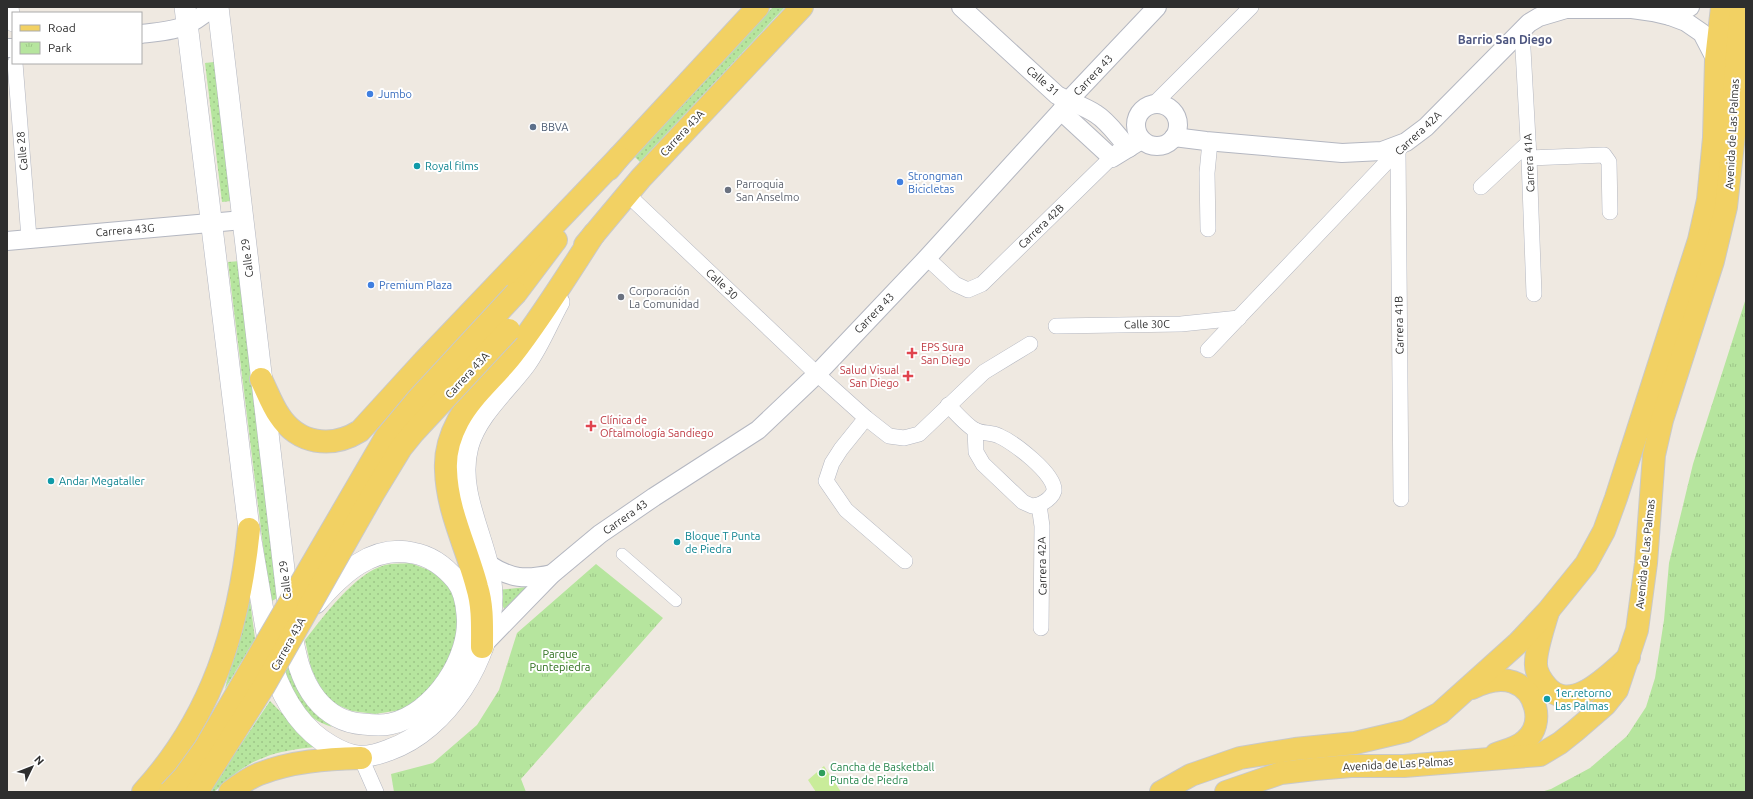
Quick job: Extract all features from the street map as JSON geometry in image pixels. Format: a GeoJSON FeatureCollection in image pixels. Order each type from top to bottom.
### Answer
{"type":"FeatureCollection","features":[{"type":"Feature","properties":{"kind":"main road","name":"Calle 29"},"geometry":{"type":"LineString","coordinates":[[218,7],[285,580],[295,653],[302,673],[316,699],[338,718],[354,724],[374,726],[390,724],[406,719],[433,699],[445,685],[464,648],[468,625],[464,594],[459,584],[447,570],[432,560],[414,553],[398,552],[381,554],[362,561],[343,574],[302,619]]}},
{"type":"Feature","properties":{"kind":"main road","name":"Carrera 43A"},"geometry":{"type":"LineString","coordinates":[[170,792],[205,748],[386,437],[417,400],[516,293],[619,157],[758,7]]}},
{"type":"Feature","properties":{"kind":"main road","name":"Carrera 43A"},"geometry":{"type":"LineString","coordinates":[[197,792],[260,693],[369,500],[401,448],[414,432],[510,330],[641,178],[802,7]]}},
{"type":"Feature","properties":{"kind":"main road","name":"Avenida de Las Palmas"},"geometry":{"type":"LineString","coordinates":[[1161,792],[1196,773],[1240,758],[1295,749],[1355,743],[1406,732],[1440,713],[1518,643],[1548,611],[1586,564],[1604,531],[1619,491],[1699,240],[1708,200],[1714,138],[1716,60],[1722,7]]}},
{"type":"Feature","properties":{"kind":"main road","name":"Avenida de Las Palmas"},"geometry":{"type":"LineString","coordinates":[[1226,792],[1281,773],[1330,768],[1404,766],[1484,759],[1522,758],[1540,755],[1560,743],[1605,705],[1617,690],[1637,630],[1646,563],[1654,455],[1662,420],[1713,261],[1726,207],[1734,135],[1735,80],[1741,7]]}},
{"type":"Feature","properties":{"kind":"main road"},"geometry":{"type":"LineString","coordinates":[[186,16],[249,529],[273,669],[280,688],[299,718],[321,740],[347,754],[361,758]]}},
{"type":"Feature","properties":{"kind":"main road"},"geometry":{"type":"LineString","coordinates":[[261,380],[279,415],[287,425],[299,435],[315,442],[335,442],[349,438],[360,431],[424,361],[619,157]]}},
{"type":"Feature","properties":{"kind":"main road"},"geometry":{"type":"LineString","coordinates":[[230,792],[258,774],[279,768],[328,759],[361,758],[398,747],[421,734],[436,722],[464,687],[482,647],[487,630],[492,598],[488,564],[472,512],[467,482],[467,455],[472,435],[480,421],[528,361],[594,234]]}},
{"type":"Feature","properties":{"kind":"main road"},"geometry":{"type":"LineString","coordinates":[[482,647],[482,626],[477,586],[455,522],[448,491],[446,470],[447,452],[451,435],[459,419],[473,400],[521,343],[594,234]]}},
{"type":"Feature","properties":{"kind":"main road"},"geometry":{"type":"LineString","coordinates":[[143,792],[158,776],[188,734],[209,694],[235,615],[245,565],[249,529]]}},
{"type":"Feature","properties":{"kind":"main road"},"geometry":{"type":"LineString","coordinates":[[1548,611],[1536,661],[1539,676],[1554,693],[1564,697],[1571,697],[1593,688],[1629,657]]}},
{"type":"Feature","properties":{"kind":"main road"},"geometry":{"type":"LineString","coordinates":[[1462,693],[1482,683],[1499,680],[1513,682],[1528,694],[1537,714],[1537,723],[1527,740],[1517,746],[1484,759]]}},
{"type":"Feature","properties":{"kind":"street"},"geometry":{"type":"LineString","coordinates":[[142,34],[169,31],[186,16],[213,7]]}},
{"type":"Feature","properties":{"kind":"street","name":"Calle 31"},"geometry":{"type":"LineString","coordinates":[[961,7],[1057,94],[1065,106],[1112,158]]}},
{"type":"Feature","properties":{"kind":"street","name":"Carrera 43"},"geometry":{"type":"LineString","coordinates":[[482,647],[552,574],[600,534],[654,496],[758,430],[817,374],[927,258],[1157,7]]}},
{"type":"Feature","properties":{"kind":"street"},"geometry":{"type":"LineString","coordinates":[[1154,104],[1251,7]]}},
{"type":"Feature","properties":{"kind":"street"},"geometry":{"type":"LineString","coordinates":[[1670,16],[1690,7]]}},
{"type":"Feature","properties":{"kind":"street","name":"Carrera 42A"},"geometry":{"type":"LineString","coordinates":[[1208,350],[1402,146],[1426,127],[1522,31],[1539,17],[1566,9],[1632,10],[1670,16],[1686,22],[1702,33],[1716,60]]}},
{"type":"Feature","properties":{"kind":"street","name":"Carrera 41A"},"geometry":{"type":"LineString","coordinates":[[1522,31],[1529,158],[1534,294]]}},
{"type":"Feature","properties":{"kind":"street","name":"Calle 28"},"geometry":{"type":"LineString","coordinates":[[15,64],[29,238]]}},
{"type":"Feature","properties":{"kind":"street"},"geometry":{"type":"LineString","coordinates":[[1154,104],[1163,104],[1176,115],[1176,131],[1164,144],[1158,146],[1133,139],[1137,118],[1140,111],[1147,106],[1154,104]]}},
{"type":"Feature","properties":{"kind":"street","name":"Calle 31"},"geometry":{"type":"LineString","coordinates":[[1065,106],[1086,107],[1133,139]]}},
{"type":"Feature","properties":{"kind":"street"},"geometry":{"type":"LineString","coordinates":[[1176,131],[1208,142],[1342,153],[1382,151],[1402,146]]}},
{"type":"Feature","properties":{"kind":"street","name":"Carrera 42B"},"geometry":{"type":"LineString","coordinates":[[927,258],[955,284],[968,290],[982,284],[1133,139]]}},
{"type":"Feature","properties":{"kind":"street"},"geometry":{"type":"LineString","coordinates":[[1208,142],[1206,173],[1208,228]]}},
{"type":"Feature","properties":{"kind":"street"},"geometry":{"type":"LineString","coordinates":[[1480,187],[1528,143]]}},
{"type":"Feature","properties":{"kind":"street","name":"Carrera 41B"},"geometry":{"type":"LineString","coordinates":[[1401,499],[1402,146]]}},
{"type":"Feature","properties":{"kind":"street"},"geometry":{"type":"LineString","coordinates":[[1529,158],[1604,155],[1609,162],[1610,212]]}},
{"type":"Feature","properties":{"kind":"street","name":"Calle 30"},"geometry":{"type":"LineString","coordinates":[[627,194],[817,374],[866,418],[889,436],[904,438],[920,434],[948,405],[984,372],[1030,344]]}},
{"type":"Feature","properties":{"kind":"street","name":"Carrera 43G"},"geometry":{"type":"LineString","coordinates":[[7,241],[243,220]]}},
{"type":"Feature","properties":{"kind":"street","name":"Calle 30C"},"geometry":{"type":"LineString","coordinates":[[1056,326],[1181,324],[1239,318]]}},
{"type":"Feature","properties":{"kind":"street"},"geometry":{"type":"LineString","coordinates":[[948,405],[976,430],[1003,438],[1023,451],[1050,478],[1053,483],[1054,490],[1052,497],[1039,505],[1032,506],[1023,502],[984,464],[976,452],[976,430]]}},
{"type":"Feature","properties":{"kind":"street"},"geometry":{"type":"LineString","coordinates":[[866,418],[841,448],[832,463],[826,481],[846,510],[905,561]]}},
{"type":"Feature","properties":{"kind":"street","name":"Carrera 42A"},"geometry":{"type":"LineString","coordinates":[[1039,505],[1042,526],[1041,628]]}},
{"type":"Feature","properties":{"kind":"street"},"geometry":{"type":"LineString","coordinates":[[622,554],[676,600]]}},
{"type":"Feature","properties":{"kind":"street"},"geometry":{"type":"LineString","coordinates":[[488,564],[499,571],[518,578],[539,577],[552,574]]}},
{"type":"Feature","properties":{"kind":"street"},"geometry":{"type":"LineString","coordinates":[[361,758],[376,792]]}},
{"type":"Feature","properties":{"kind":"green space"},"geometry":{"type":"Polygon","coordinates":[[[773,7],[785,7],[640,162],[634,156],[773,7]]]}},
{"type":"Feature","properties":{"kind":"green space"},"geometry":{"type":"Polygon","coordinates":[[[214,62],[231,201],[222,202],[205,63],[214,62]]]}},
{"type":"Feature","properties":{"kind":"green space"},"geometry":{"type":"Polygon","coordinates":[[[240,261],[281,596],[270,602],[228,262],[240,261]]]}},
{"type":"Feature","properties":{"kind":"green space"},"geometry":{"type":"Polygon","coordinates":[[[1746,298],[1746,792],[1541,792],[1551,789],[1590,768],[1627,736],[1646,707],[1655,678],[1664,620],[1669,563],[1693,464],[1746,298]]]}},
{"type":"Feature","properties":{"kind":"green space"},"geometry":{"type":"Polygon","coordinates":[[[410,563],[434,572],[454,588],[460,609],[454,658],[423,696],[401,710],[375,714],[352,711],[335,704],[322,691],[311,668],[305,640],[341,596],[363,577],[385,565],[410,563]]]}},
{"type":"Feature","properties":{"kind":"green space","name":"Parque Puntepiedra"},"geometry":{"type":"Polygon","coordinates":[[[596,564],[663,618],[521,779],[526,792],[394,792],[391,774],[433,763],[477,725],[499,690],[517,633],[596,564]]]}},
{"type":"Feature","properties":{"kind":"green space"},"geometry":{"type":"Polygon","coordinates":[[[527,587],[504,609],[497,590],[527,587]]]}},
{"type":"Feature","properties":{"kind":"green space"},"geometry":{"type":"Polygon","coordinates":[[[249,593],[255,639],[225,689],[249,593]]]}},
{"type":"Feature","properties":{"kind":"green space"},"geometry":{"type":"Polygon","coordinates":[[[290,663],[313,710],[332,727],[314,718],[301,707],[282,676],[290,663]]]}},
{"type":"Feature","properties":{"kind":"green space"},"geometry":{"type":"Polygon","coordinates":[[[270,701],[315,747],[282,752],[256,761],[237,772],[214,792],[209,792],[270,701]]]}},
{"type":"Feature","properties":{"kind":"green space","name":"Cancha de Basketball Punta de Piedra"},"geometry":{"type":"Polygon","coordinates":[[[824,766],[841,792],[816,792],[808,780],[824,766]]]}},
{"type":"Feature","properties":{"kind":"place","name":"Jumbo"},"geometry":{"type":"Point","coordinates":[370,94]}},
{"type":"Feature","properties":{"kind":"place","name":"BBVA"},"geometry":{"type":"Point","coordinates":[533,127]}},
{"type":"Feature","properties":{"kind":"place","name":"Royal films"},"geometry":{"type":"Point","coordinates":[417,166]}},
{"type":"Feature","properties":{"kind":"place","name":"Strongman Bicicletas"},"geometry":{"type":"Point","coordinates":[900,182]}},
{"type":"Feature","properties":{"kind":"place","name":"Parroquia San Anselmo"},"geometry":{"type":"Point","coordinates":[728,190]}},
{"type":"Feature","properties":{"kind":"place","name":"Premium Plaza"},"geometry":{"type":"Point","coordinates":[371,285]}},
{"type":"Feature","properties":{"kind":"place","name":"Corporación La Comunidad"},"geometry":{"type":"Point","coordinates":[621,297]}},
{"type":"Feature","properties":{"kind":"place","name":"EPS Sura San Diego"},"geometry":{"type":"Point","coordinates":[912,353]}},
{"type":"Feature","properties":{"kind":"place","name":"Salud Visual San Diego"},"geometry":{"type":"Point","coordinates":[908,376]}},
{"type":"Feature","properties":{"kind":"place","name":"Clínica de Oftalmología Sandiego"},"geometry":{"type":"Point","coordinates":[591,426]}},
{"type":"Feature","properties":{"kind":"place","name":"Andar Megataller"},"geometry":{"type":"Point","coordinates":[51,481]}},
{"type":"Feature","properties":{"kind":"place","name":"Bloque T Punta de Piedra"},"geometry":{"type":"Point","coordinates":[677,542]}},
{"type":"Feature","properties":{"kind":"place","name":"1er.retorno Las Palmas"},"geometry":{"type":"Point","coordinates":[1547,699]}},
{"type":"Feature","properties":{"kind":"place","name":"Cancha de Basketball Punta de Piedra"},"geometry":{"type":"Point","coordinates":[822,773]}},
{"type":"Feature","properties":{"kind":"district","name":"Barrio San Diego"},"geometry":{"type":"Point","coordinates":[1505,40]}}]}
